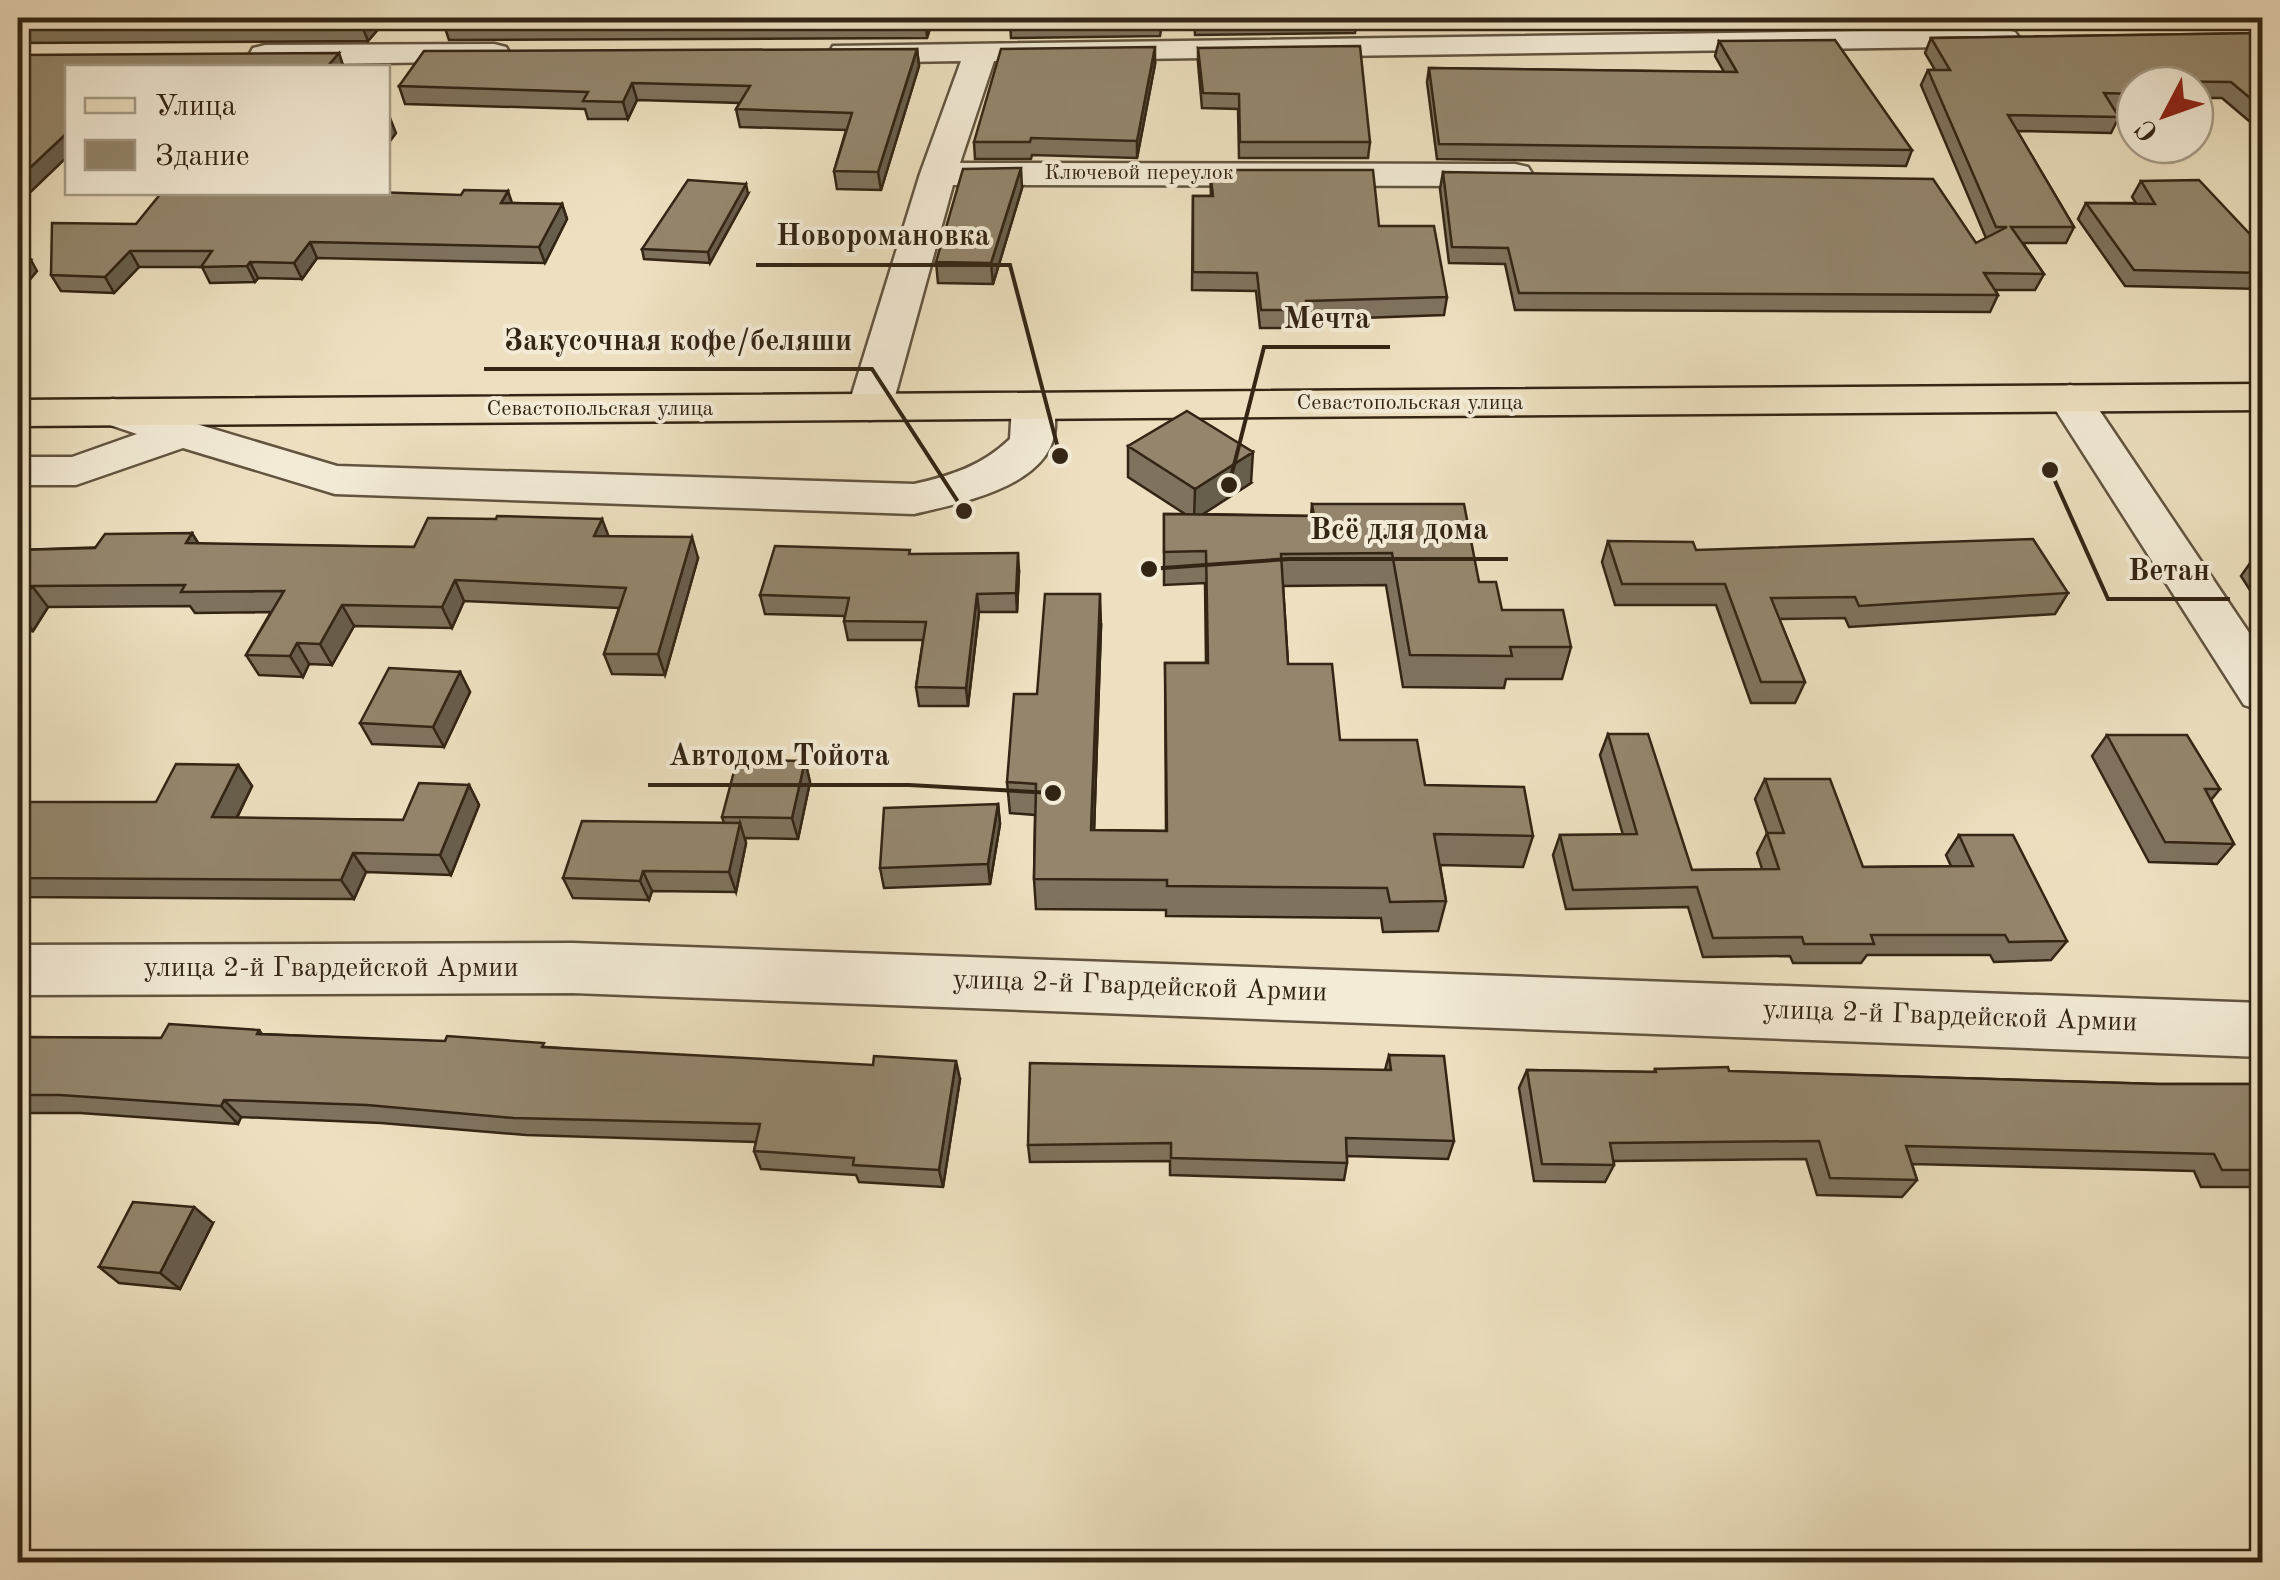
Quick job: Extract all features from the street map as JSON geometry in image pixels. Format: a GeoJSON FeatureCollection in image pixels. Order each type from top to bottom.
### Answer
{"type":"FeatureCollection","features":[{"type":"Feature","properties":{"kind":"main road","name":"Севастопольская улица"},"geometry":{"type":"LineString","coordinates":[[18,413],[2262,397]]}},
{"type":"Feature","properties":{"kind":"street"},"geometry":{"type":"LineString","coordinates":[[823,53],[2026,38]]}},
{"type":"Feature","properties":{"kind":"street"},"geometry":{"type":"LineString","coordinates":[[870,407],[938,174],[981,52]]}},
{"type":"Feature","properties":{"kind":"street"},"geometry":{"type":"LineString","coordinates":[[234,55],[528,54]]}},
{"type":"Feature","properties":{"kind":"street","name":"Ключевой переулок"},"geometry":{"type":"LineString","coordinates":[[938,174],[1540,175]]}},
{"type":"Feature","properties":{"kind":"street"},"geometry":{"type":"LineString","coordinates":[[2070,398],[2262,692]]}},
{"type":"Feature","properties":{"kind":"street"},"geometry":{"type":"LineString","coordinates":[[113,412],[335,480],[914,499],[967,487],[1010,467],[1032,443],[1034,406]]}},
{"type":"Feature","properties":{"kind":"street"},"geometry":{"type":"LineString","coordinates":[[18,471],[76,471],[181,433]]}},
{"type":"Feature","properties":{"kind":"street","name":"улица 2-й Гвардейской Армии"},"geometry":{"type":"LineString","coordinates":[[18,970],[593,969],[2262,1030]]}},
{"type":"Feature","properties":{"kind":"building"},"geometry":{"type":"Polygon","coordinates":[[[18,18],[370,18],[362,26],[18,27],[18,18]]]}},
{"type":"Feature","properties":{"kind":"building"},"geometry":{"type":"Polygon","coordinates":[[[450,18],[928,18],[926,23],[444,25],[450,18]]]}},
{"type":"Feature","properties":{"kind":"building"},"geometry":{"type":"Polygon","coordinates":[[[1012,18],[1161,18],[1010,23],[1012,18]]]}},
{"type":"Feature","properties":{"kind":"building"},"geometry":{"type":"Polygon","coordinates":[[[2262,33],[2262,108],[2231,82],[2215,82],[2215,65],[2115,65],[2115,93],[2104,93],[2115,117],[2008,115],[2074,227],[2011,227],[2044,274],[1984,273],[1998,295],[1519,293],[1508,248],[1452,247],[1443,172],[1933,179],[1976,243],[2007,227],[1996,227],[1928,70],[1950,70],[1931,38],[2262,33]]]}},
{"type":"Feature","properties":{"kind":"building"},"geometry":{"type":"Polygon","coordinates":[[[1835,40],[1912,150],[1439,144],[1429,68],[1737,72],[1719,41],[1835,40]]]}},
{"type":"Feature","properties":{"kind":"building"},"geometry":{"type":"Polygon","coordinates":[[[1360,46],[1370,142],[1240,142],[1239,94],[1203,93],[1198,48],[1360,46]]]}},
{"type":"Feature","properties":{"kind":"building"},"geometry":{"type":"Polygon","coordinates":[[[1155,47],[1137,141],[1031,138],[1030,142],[974,142],[1001,49],[1155,47]]]}},
{"type":"Feature","properties":{"kind":"building"},"geometry":{"type":"Polygon","coordinates":[[[917,49],[878,172],[834,171],[852,113],[736,109],[750,86],[632,83],[623,102],[583,101],[588,92],[399,86],[424,51],[917,49]]]}},
{"type":"Feature","properties":{"kind":"building"},"geometry":{"type":"Polygon","coordinates":[[[339,53],[329,65],[65,65],[65,135],[18,179],[18,55],[339,53]]]}},
{"type":"Feature","properties":{"kind":"building"},"geometry":{"type":"Polygon","coordinates":[[[1021,168],[991,263],[936,262],[963,169],[1021,168]]]}},
{"type":"Feature","properties":{"kind":"building"},"geometry":{"type":"Polygon","coordinates":[[[1210,170],[1373,170],[1379,226],[1434,226],[1447,297],[1306,301],[1307,310],[1261,310],[1257,273],[1193,272],[1193,196],[1213,196],[1210,170]]]}},
{"type":"Feature","properties":{"kind":"building"},"geometry":{"type":"Polygon","coordinates":[[[688,180],[746,184],[708,252],[642,249],[688,180]]]}},
{"type":"Feature","properties":{"kind":"building"},"geometry":{"type":"Polygon","coordinates":[[[2199,180],[2262,247],[2262,273],[2134,270],[2086,203],[2155,204],[2141,181],[2199,180]]]}},
{"type":"Feature","properties":{"kind":"building"},"geometry":{"type":"Polygon","coordinates":[[[464,190],[508,191],[501,203],[562,204],[539,247],[310,242],[294,263],[201,267],[212,251],[130,251],[105,277],[51,275],[52,223],[136,224],[160,195],[461,195],[464,190]]]}},
{"type":"Feature","properties":{"kind":"building"},"geometry":{"type":"Polygon","coordinates":[[[18,260],[31,260],[18,276],[18,260]]]}},
{"type":"Feature","properties":{"kind":"building"},"geometry":{"type":"Polygon","coordinates":[[[1187,411],[1253,452],[1195,489],[1128,446],[1187,411]]]}},
{"type":"Feature","properties":{"kind":"building"},"geometry":{"type":"Polygon","coordinates":[[[1312,504],[1464,504],[1479,582],[1496,582],[1502,610],[1563,610],[1571,647],[1510,647],[1512,656],[1410,655],[1392,553],[1281,554],[1288,664],[1332,664],[1340,740],[1417,740],[1425,785],[1524,787],[1533,836],[1434,834],[1446,901],[1390,902],[1387,888],[1167,886],[1167,880],[1034,879],[1036,784],[1007,782],[1014,694],[1037,694],[1045,594],[1100,594],[1091,830],[1167,831],[1165,663],[1208,663],[1206,551],[1164,552],[1164,514],[1314,516],[1312,504]]]}},
{"type":"Feature","properties":{"kind":"building"},"geometry":{"type":"Polygon","coordinates":[[[428,518],[602,519],[594,536],[692,537],[658,654],[604,654],[626,588],[455,580],[442,607],[342,605],[320,644],[297,643],[290,656],[246,655],[284,591],[181,592],[185,585],[32,586],[18,609],[18,550],[95,548],[105,534],[192,533],[186,543],[414,547],[428,518]]]}},
{"type":"Feature","properties":{"kind":"building"},"geometry":{"type":"Polygon","coordinates":[[[2033,539],[2068,593],[1859,606],[1855,597],[1771,598],[1805,682],[1761,682],[1725,584],[1622,584],[1608,541],[1693,542],[1696,550],[2033,539]]]}},
{"type":"Feature","properties":{"kind":"building"},"geometry":{"type":"Polygon","coordinates":[[[775,546],[910,550],[909,554],[1018,553],[1016,593],[977,594],[966,688],[916,687],[926,622],[844,621],[849,598],[760,595],[775,546]]]}},
{"type":"Feature","properties":{"kind":"building"},"geometry":{"type":"Polygon","coordinates":[[[389,668],[460,672],[433,727],[360,723],[389,668]]]}},
{"type":"Feature","properties":{"kind":"building"},"geometry":{"type":"Polygon","coordinates":[[[1608,734],[1648,734],[1692,870],[1779,869],[1767,833],[1784,833],[1765,779],[1830,779],[1863,867],[1973,866],[1959,835],[2013,835],[2067,941],[2009,942],[2005,935],[1871,935],[1874,944],[1804,944],[1802,937],[1713,938],[1697,887],[1573,890],[1560,835],[1637,834],[1608,734]]]}},
{"type":"Feature","properties":{"kind":"building"},"geometry":{"type":"Polygon","coordinates":[[[2107,735],[2187,735],[2220,789],[2205,789],[2234,844],[2165,842],[2107,735]]]}},
{"type":"Feature","properties":{"kind":"building"},"geometry":{"type":"Polygon","coordinates":[[[737,760],[805,761],[792,818],[722,817],[737,760]]]}},
{"type":"Feature","properties":{"kind":"building"},"geometry":{"type":"Polygon","coordinates":[[[176,764],[238,765],[212,817],[403,820],[419,783],[469,785],[440,855],[353,853],[341,880],[18,878],[18,814],[25,802],[156,802],[176,764]]]}},
{"type":"Feature","properties":{"kind":"building"},"geometry":{"type":"Polygon","coordinates":[[[998,804],[988,864],[880,868],[884,808],[998,804]]]}},
{"type":"Feature","properties":{"kind":"building"},"geometry":{"type":"Polygon","coordinates":[[[582,821],[740,823],[729,872],[643,871],[640,881],[563,878],[582,821]]]}},
{"type":"Feature","properties":{"kind":"building"},"geometry":{"type":"Polygon","coordinates":[[[169,1024],[259,1030],[257,1034],[445,1041],[447,1036],[544,1043],[542,1047],[873,1065],[874,1056],[956,1061],[939,1170],[853,1165],[854,1158],[754,1151],[760,1124],[514,1118],[367,1105],[224,1100],[221,1106],[18,1095],[18,1037],[161,1038],[169,1024]]]}},
{"type":"Feature","properties":{"kind":"building"},"geometry":{"type":"Polygon","coordinates":[[[1389,1055],[1444,1056],[1454,1141],[1346,1138],[1347,1163],[1171,1158],[1171,1143],[1028,1145],[1030,1063],[1391,1070],[1389,1055]]]}},
{"type":"Feature","properties":{"kind":"building"},"geometry":{"type":"Polygon","coordinates":[[[1728,1067],[1729,1071],[2262,1084],[2262,1170],[2222,1170],[2214,1154],[1906,1146],[1917,1180],[1830,1178],[1819,1141],[1610,1143],[1614,1165],[1542,1164],[1527,1070],[1656,1072],[1655,1069],[1728,1067]]]}},
{"type":"Feature","properties":{"kind":"building"},"geometry":{"type":"Polygon","coordinates":[[[133,1202],[194,1207],[160,1273],[99,1267],[133,1202]]]}},
{"type":"Feature","properties":{"kind":"place","name":"Новоромановка"},"geometry":{"type":"Point","coordinates":[1060,456]}},
{"type":"Feature","properties":{"kind":"place","name":"Ветан"},"geometry":{"type":"Point","coordinates":[2050,470]}},
{"type":"Feature","properties":{"kind":"place","name":"Мечта"},"geometry":{"type":"Point","coordinates":[1229,485]}},
{"type":"Feature","properties":{"kind":"place","name":"Закусочная кофе/беляши"},"geometry":{"type":"Point","coordinates":[964,511]}},
{"type":"Feature","properties":{"kind":"place","name":"Всё для дома"},"geometry":{"type":"Point","coordinates":[1149,569]}},
{"type":"Feature","properties":{"kind":"place","name":"Автодом Тойота"},"geometry":{"type":"Point","coordinates":[1053,793]}}]}
